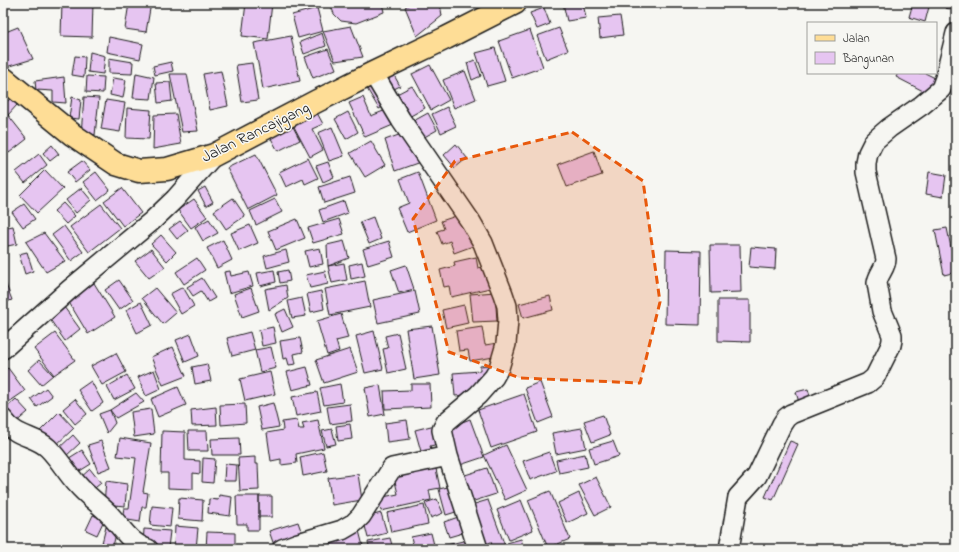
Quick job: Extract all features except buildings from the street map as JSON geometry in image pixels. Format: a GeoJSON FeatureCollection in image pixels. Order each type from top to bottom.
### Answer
{"type":"FeatureCollection","features":[{"type":"Feature","properties":{"kind":"main road","name":"Jalan Rancajigang"},"geometry":{"type":"LineString","coordinates":[[3,78],[73,135],[106,159],[126,168],[139,171],[167,169],[214,155],[415,53],[483,12],[516,3]]}},
{"type":"Feature","properties":{"kind":"street"},"geometry":{"type":"LineString","coordinates":[[729,549],[738,497],[757,476],[786,418],[791,414],[868,383],[875,377],[891,346],[892,335],[882,311],[877,283],[877,279],[885,267],[886,259],[866,172],[867,157],[874,141],[889,128],[922,105],[940,89],[945,78],[956,33]]}},
{"type":"Feature","properties":{"kind":"street"},"geometry":{"type":"LineString","coordinates":[[373,73],[401,120],[471,222],[483,243],[504,294],[508,320],[506,344],[499,368],[494,377],[478,395],[445,424],[442,430],[448,456],[478,549]]}},
{"type":"Feature","properties":{"kind":"street"},"geometry":{"type":"LineString","coordinates":[[3,349],[69,290],[152,221],[175,199],[214,155]]}},
{"type":"Feature","properties":{"kind":"street"},"geometry":{"type":"LineString","coordinates":[[3,419],[11,429],[18,434],[43,444],[52,452],[78,485],[108,512],[130,539],[137,545],[148,549]]}},
{"type":"Feature","properties":{"kind":"street"},"geometry":{"type":"LineString","coordinates":[[282,549],[298,542],[342,530],[354,523],[361,516],[392,468],[448,456]]}},
{"type":"Feature","properties":{"kind":"highlighted area"},"geometry":{"type":"Polygon","coordinates":[[[572,132],[643,181],[660,302],[640,383],[520,378],[449,352],[413,219],[455,161],[572,132]]]}}]}
